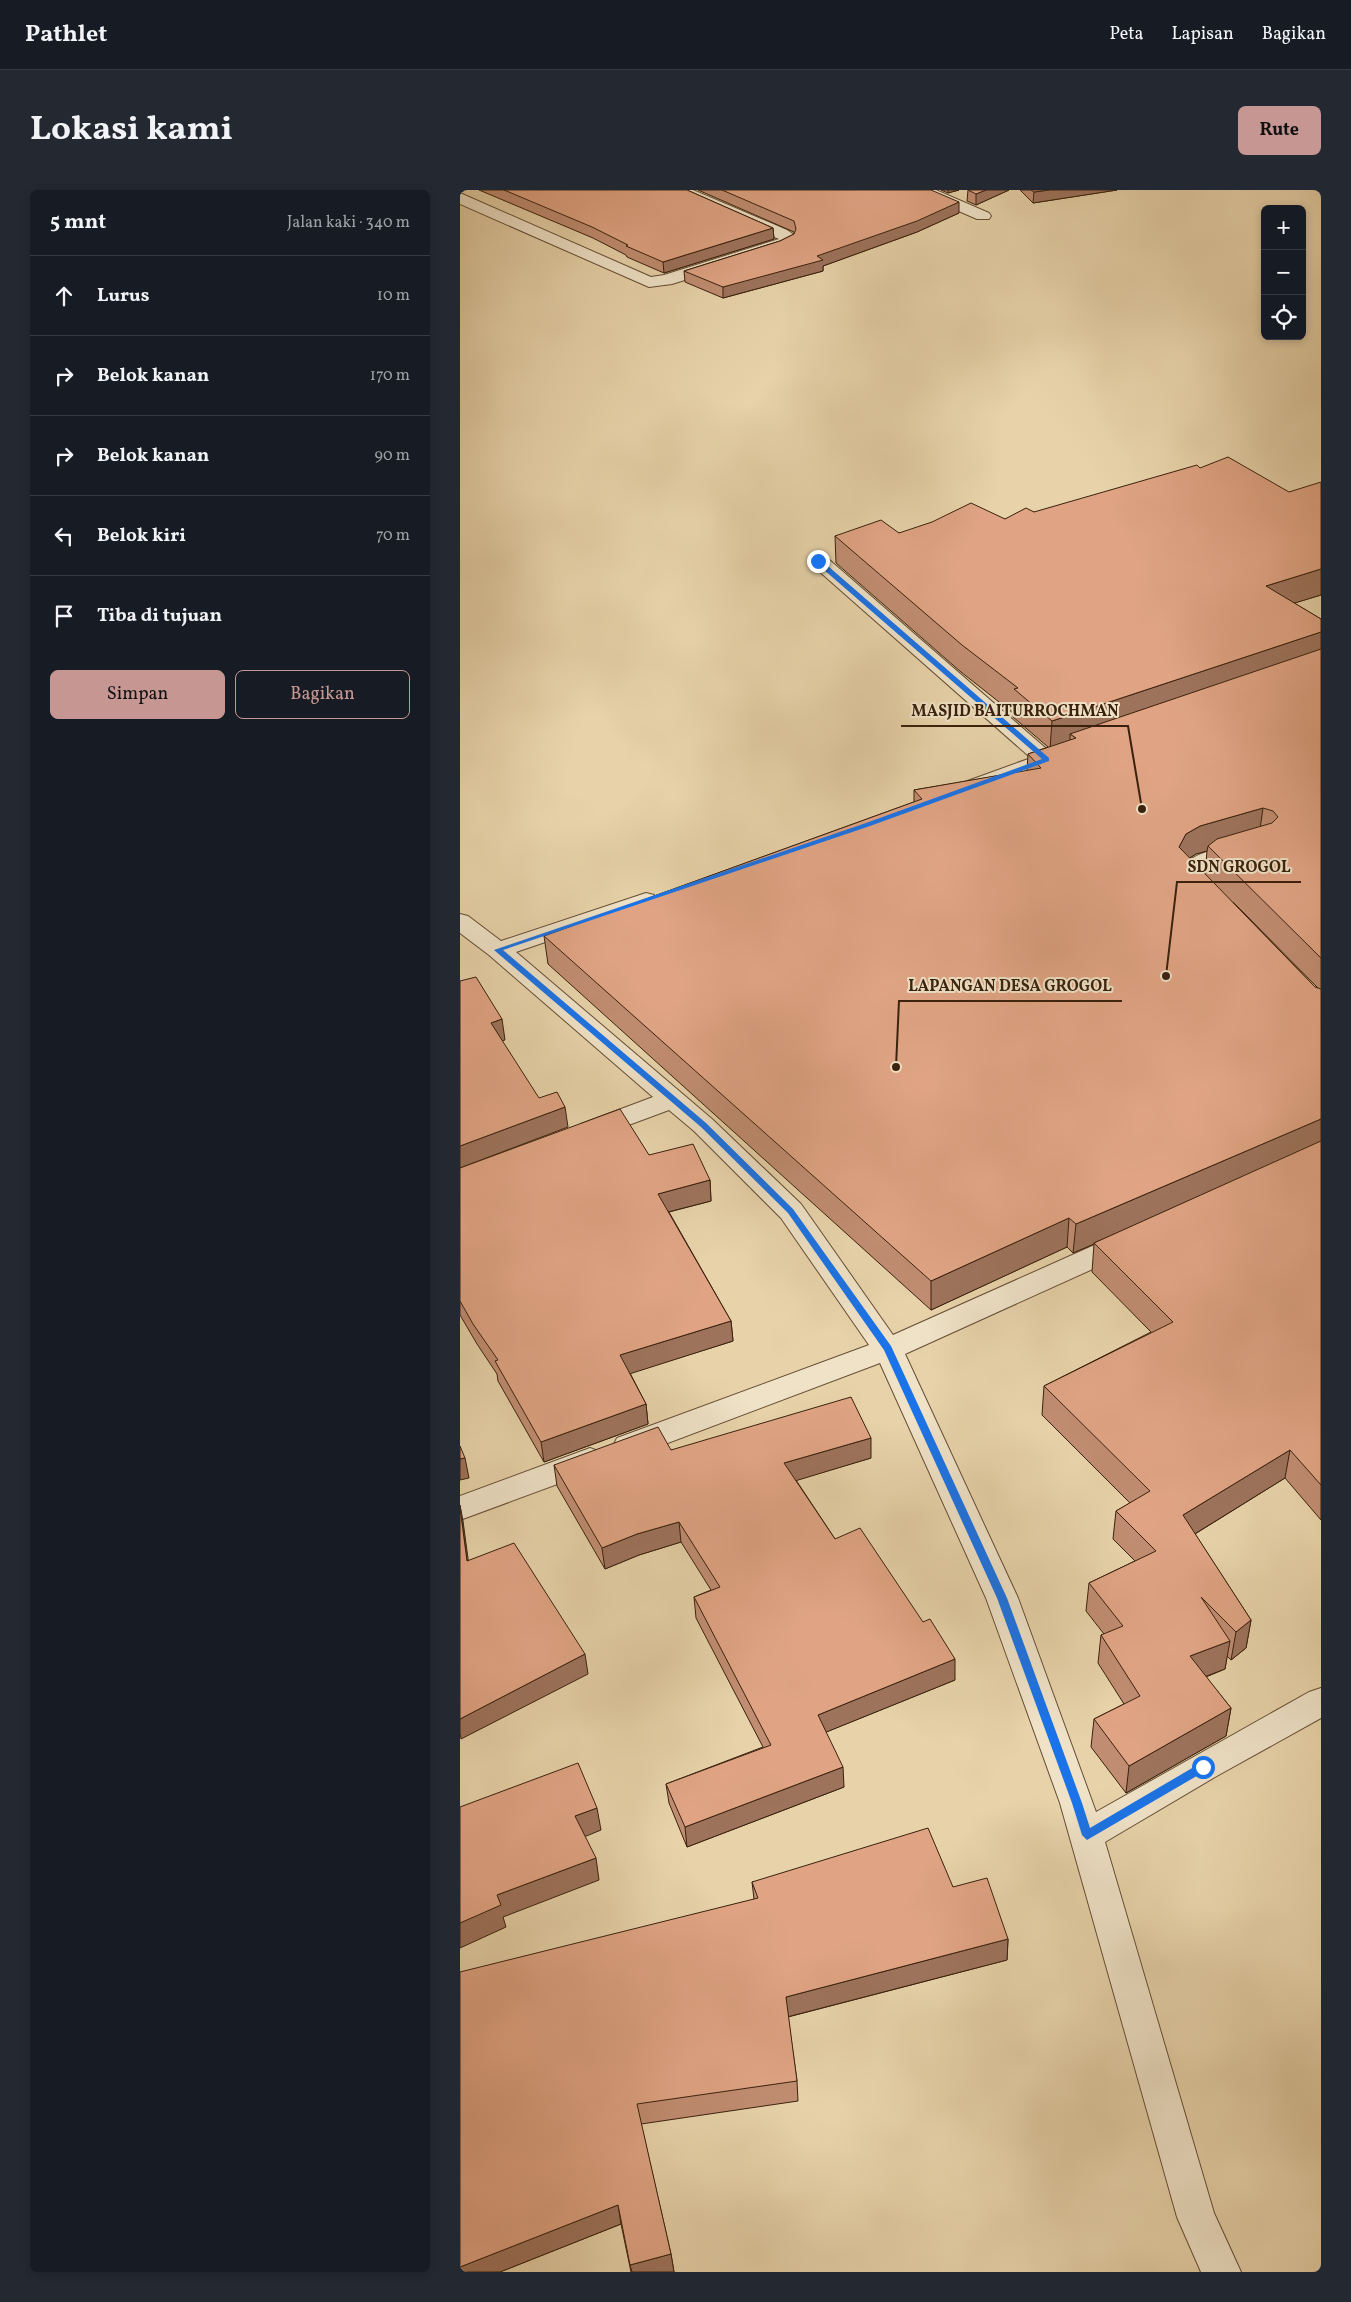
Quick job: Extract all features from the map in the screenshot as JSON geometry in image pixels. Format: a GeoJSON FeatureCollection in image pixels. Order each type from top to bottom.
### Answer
{"type":"FeatureCollection","features":[{"type":"Feature","properties":{"kind":"street"},"geometry":{"type":"LineString","coordinates":[[460,198],[649,282],[666,280],[774,247],[787,241],[787,237],[781,233],[680,190]]}},
{"type":"Feature","properties":{"kind":"street"},"geometry":{"type":"LineString","coordinates":[[923,190],[983,216]]}},
{"type":"Feature","properties":{"kind":"street"},"geometry":{"type":"LineString","coordinates":[[948,200],[975,192]]}},
{"type":"Feature","properties":{"kind":"street"},"geometry":{"type":"LineString","coordinates":[[818,561],[1046,760]]}},
{"type":"Feature","properties":{"kind":"street"},"geometry":{"type":"LineString","coordinates":[[952,794],[1081,748]]}},
{"type":"Feature","properties":{"kind":"street"},"geometry":{"type":"LineString","coordinates":[[1225,910],[1190,875],[1192,869],[1206,861],[1260,845]]}},
{"type":"Feature","properties":{"kind":"street"},"geometry":{"type":"LineString","coordinates":[[498,950],[664,893]]}},
{"type":"Feature","properties":{"kind":"street"},"geometry":{"type":"LineString","coordinates":[[460,921],[498,950],[703,1125],[790,1211],[888,1349],[1002,1598],[1077,1803],[1196,2217],[1222,2272]]}},
{"type":"Feature","properties":{"kind":"street"},"geometry":{"type":"LineString","coordinates":[[571,1138],[673,1099]]}},
{"type":"Feature","properties":{"kind":"street"},"geometry":{"type":"LineString","coordinates":[[460,1508],[888,1349],[1150,1232]]}},
{"type":"Feature","properties":{"kind":"street"},"geometry":{"type":"LineString","coordinates":[[1087,1835],[1203,1767],[1321,1702]]}},
{"type":"Feature","properties":{"kind":"building"},"geometry":{"type":"Polygon","coordinates":[[[504,190],[687,190],[773,228],[663,262],[626,246],[628,245],[592,227],[504,190]]]}},
{"type":"Feature","properties":{"kind":"building"},"geometry":{"type":"Polygon","coordinates":[[[722,190],[931,190],[959,202],[917,221],[817,256],[823,260],[723,287],[684,271],[780,241],[794,234],[796,229],[794,221],[722,190]]]}},
{"type":"Feature","properties":{"kind":"building"},"geometry":{"type":"Polygon","coordinates":[[[968,190],[986,190],[976,194],[968,190]]]}},
{"type":"Feature","properties":{"kind":"building"},"geometry":{"type":"Polygon","coordinates":[[[1031,190],[1049,190],[1034,192],[1031,190]]]}},
{"type":"Feature","properties":{"kind":"building"},"geometry":{"type":"Polygon","coordinates":[[[1228,457],[1289,492],[1321,482],[1321,569],[1266,586],[1321,619],[1321,632],[1052,721],[1014,689],[1018,688],[962,645],[835,536],[881,520],[899,533],[932,522],[971,503],[1005,519],[1026,508],[1034,512],[1197,465],[1200,468],[1228,457]]]}},
{"type":"Feature","properties":{"kind":"building"},"geometry":{"type":"Polygon","coordinates":[[[1321,649],[1321,958],[1208,846],[1217,839],[1272,823],[1278,817],[1273,811],[1263,808],[1200,826],[1186,834],[1179,847],[1315,987],[1321,989],[1321,1119],[1076,1224],[1069,1218],[931,1281],[544,936],[922,799],[914,790],[1041,768],[1028,754],[1076,738],[1070,734],[1321,649]]]}},
{"type":"Feature","properties":{"kind":"building"},"geometry":{"type":"Polygon","coordinates":[[[476,977],[502,1019],[491,1023],[539,1098],[557,1092],[565,1107],[460,1146],[460,981],[476,977]]]}},
{"type":"Feature","properties":{"kind":"building"},"geometry":{"type":"Polygon","coordinates":[[[620,1109],[649,1155],[693,1144],[710,1180],[658,1194],[731,1321],[620,1355],[646,1404],[541,1442],[495,1361],[498,1360],[473,1324],[460,1301],[460,1168],[620,1109]]]}},
{"type":"Feature","properties":{"kind":"building"},"geometry":{"type":"Polygon","coordinates":[[[1321,1141],[1321,1485],[1290,1450],[1183,1515],[1251,1620],[1236,1632],[1201,1597],[1230,1641],[1190,1656],[1231,1708],[1129,1766],[1094,1719],[1140,1696],[1101,1635],[1123,1626],[1089,1583],[1156,1551],[1116,1511],[1150,1491],[1044,1386],[1173,1322],[1094,1243],[1321,1141]]]}},
{"type":"Feature","properties":{"kind":"building"},"geometry":{"type":"Polygon","coordinates":[[[851,1397],[871,1438],[784,1463],[835,1539],[860,1528],[923,1622],[930,1619],[955,1659],[818,1715],[843,1767],[685,1827],[666,1784],[771,1745],[694,1597],[720,1587],[679,1522],[637,1534],[602,1548],[554,1465],[658,1427],[671,1450],[851,1397]]]}},
{"type":"Feature","properties":{"kind":"building"},"geometry":{"type":"Polygon","coordinates":[[[460,1446],[465,1458],[460,1459],[460,1446]]]}},
{"type":"Feature","properties":{"kind":"building"},"geometry":{"type":"Polygon","coordinates":[[[460,1508],[467,1561],[514,1543],[585,1654],[460,1719],[460,1508]]]}},
{"type":"Feature","properties":{"kind":"building"},"geometry":{"type":"Polygon","coordinates":[[[578,1763],[597,1808],[575,1816],[596,1858],[497,1895],[501,1905],[460,1923],[460,1807],[578,1763]]]}},
{"type":"Feature","properties":{"kind":"building"},"geometry":{"type":"Polygon","coordinates":[[[928,1828],[953,1887],[987,1878],[1008,1939],[786,1997],[797,2081],[637,2104],[671,2254],[630,2265],[618,2205],[460,2267],[460,1972],[758,1898],[752,1882],[928,1828]]]}},
{"type":"Feature","properties":{"kind":"place","name":"MASJID BAITURROCHMAN"},"geometry":{"type":"Point","coordinates":[1142,809]}},
{"type":"Feature","properties":{"kind":"place","name":"SDN GROGOL"},"geometry":{"type":"Point","coordinates":[1166,976]}},
{"type":"Feature","properties":{"kind":"place","name":"LAPANGAN DESA GROGOL"},"geometry":{"type":"Point","coordinates":[896,1067]}},
{"type":"Feature","properties":{"kind":"route"},"geometry":{"type":"LineString","coordinates":[[818,561],[1046,760],[868,825],[498,950],[703,1125],[790,1211],[888,1349],[1002,1598],[1087,1835],[1203,1767]]}}]}
